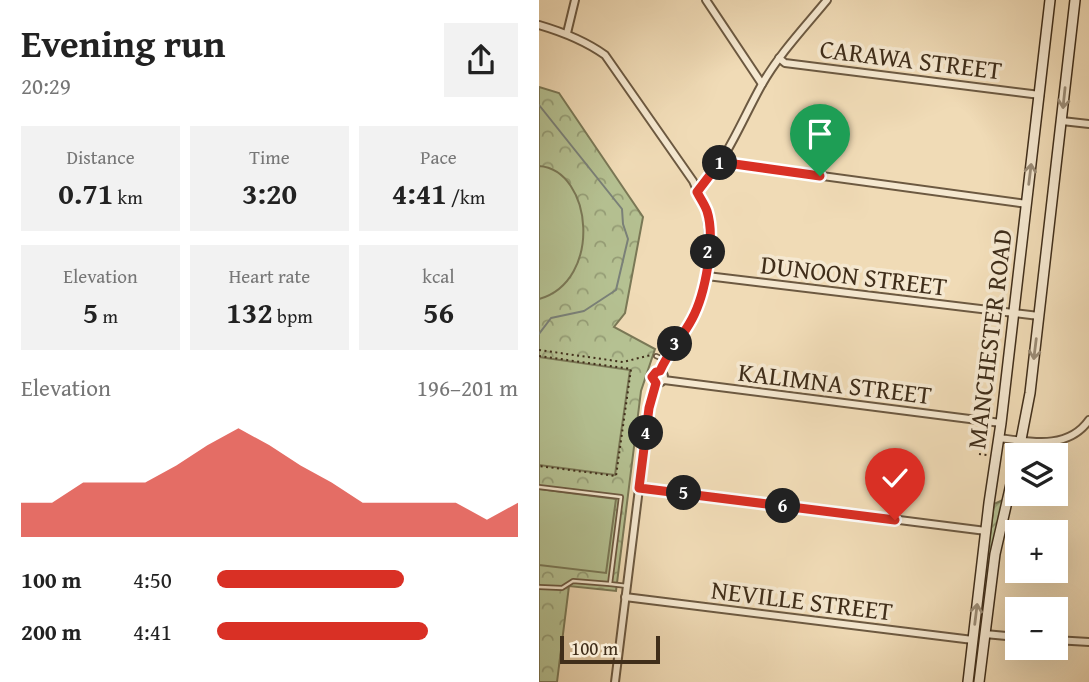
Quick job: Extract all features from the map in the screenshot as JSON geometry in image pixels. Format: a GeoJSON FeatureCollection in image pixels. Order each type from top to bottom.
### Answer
{"type":"FeatureCollection","features":[{"type":"Feature","properties":{"kind":"main road","name":"MANCHESTER ROAD"},"geometry":{"type":"LineString","coordinates":[[968,682],[1051,0]]}},
{"type":"Feature","properties":{"kind":"main road","name":"MANCHESTER ROAD"},"geometry":{"type":"LineString","coordinates":[[1020,443],[1039,316],[1075,0]]}},
{"type":"Feature","properties":{"kind":"main road","name":"MANCHESTER ROAD"},"geometry":{"type":"LineString","coordinates":[[979,682],[995,554],[1006,506]]}},
{"type":"Feature","properties":{"kind":"street"},"geometry":{"type":"LineString","coordinates":[[568,33],[575,0]]}},
{"type":"Feature","properties":{"kind":"street"},"geometry":{"type":"LineString","coordinates":[[706,0],[762,84]]}},
{"type":"Feature","properties":{"kind":"street"},"geometry":{"type":"LineString","coordinates":[[697,192],[720,162],[779,58],[827,0]]}},
{"type":"Feature","properties":{"kind":"street"},"geometry":{"type":"LineString","coordinates":[[539,24],[568,33],[605,55],[693,181],[707,212],[709,241],[706,276],[692,319],[660,371],[653,374],[652,379],[656,383]]}},
{"type":"Feature","properties":{"kind":"street","name":"CARAWA STREET"},"geometry":{"type":"LineString","coordinates":[[779,58],[785,62],[1039,95]]}},
{"type":"Feature","properties":{"kind":"street"},"geometry":{"type":"LineString","coordinates":[[1062,121],[1089,124]]}},
{"type":"Feature","properties":{"kind":"street"},"geometry":{"type":"LineString","coordinates":[[720,162],[1027,204]]}},
{"type":"Feature","properties":{"kind":"street","name":"DUNOON STREET"},"geometry":{"type":"LineString","coordinates":[[706,276],[1039,316]]}},
{"type":"Feature","properties":{"kind":"street"},"geometry":{"type":"LineString","coordinates":[[656,383],[660,384],[664,380],[660,371]]}},
{"type":"Feature","properties":{"kind":"street","name":"KALIMNA STREET"},"geometry":{"type":"LineString","coordinates":[[664,380],[1001,423]]}},
{"type":"Feature","properties":{"kind":"street"},"geometry":{"type":"LineString","coordinates":[[615,682],[649,408],[656,383]]}},
{"type":"Feature","properties":{"kind":"street"},"geometry":{"type":"LineString","coordinates":[[999,438],[1045,443],[1061,440],[1072,436],[1089,420]]}},
{"type":"Feature","properties":{"kind":"street"},"geometry":{"type":"LineString","coordinates":[[639,488],[986,531]]}},
{"type":"Feature","properties":{"kind":"street","name":"NEVILLE STREET"},"geometry":{"type":"LineString","coordinates":[[625,597],[973,640]]}},
{"type":"Feature","properties":{"kind":"street"},"geometry":{"type":"LineString","coordinates":[[985,634],[1005,636]]}},
{"type":"Feature","properties":{"kind":"street"},"geometry":{"type":"LineString","coordinates":[[1068,641],[1089,642]]}},
{"type":"Feature","properties":{"kind":"lane"},"geometry":{"type":"LineString","coordinates":[[656,356],[665,360]]}},
{"type":"Feature","properties":{"kind":"lane"},"geometry":{"type":"LineString","coordinates":[[539,487],[621,497],[610,584]]}},
{"type":"Feature","properties":{"kind":"lane"},"geometry":{"type":"LineString","coordinates":[[539,587],[562,589],[573,581],[627,586]]}},
{"type":"Feature","properties":{"kind":"path"},"geometry":{"type":"LineString","coordinates":[[539,350],[623,362],[649,355],[656,356]]}},
{"type":"Feature","properties":{"kind":"path"},"geometry":{"type":"LineString","coordinates":[[539,356],[631,369]]}},
{"type":"Feature","properties":{"kind":"path"},"geometry":{"type":"LineString","coordinates":[[539,466],[616,476],[632,360]]}},
{"type":"Feature","properties":{"kind":"path"},"geometry":{"type":"LineString","coordinates":[[979,454],[987,455]]}},
{"type":"Feature","properties":{"kind":"green space"},"geometry":{"type":"Polygon","coordinates":[[[539,87],[559,93],[643,217],[625,313],[614,327],[655,349],[641,391],[616,591],[569,586],[557,682],[539,682],[539,87]]]}},
{"type":"Feature","properties":{"kind":"green space"},"geometry":{"type":"Polygon","coordinates":[[[539,166],[557,172],[571,186],[580,205],[583,227],[581,250],[574,271],[560,288],[539,299],[539,166]]]}},
{"type":"Feature","properties":{"kind":"green space"},"geometry":{"type":"Polygon","coordinates":[[[539,357],[630,370],[615,475],[539,465],[539,357]]]}},
{"type":"Feature","properties":{"kind":"green space"},"geometry":{"type":"Polygon","coordinates":[[[539,489],[616,499],[606,573],[539,565],[539,489]]]}},
{"type":"Feature","properties":{"kind":"green space"},"geometry":{"type":"Polygon","coordinates":[[[1003,500],[975,682],[971,682],[994,504],[1003,500]]]}},
{"type":"Feature","properties":{"kind":"waterway"},"geometry":{"type":"LineString","coordinates":[[539,105],[622,209],[628,239],[616,290],[584,311],[551,318],[539,334]]}},
{"type":"Feature","properties":{"kind":"route"},"geometry":{"type":"LineString","coordinates":[[820,176],[720,162],[697,192],[707,212],[709,241],[706,276],[692,319],[660,371],[652,377],[656,383],[649,408],[639,488],[895,520]]}}]}
